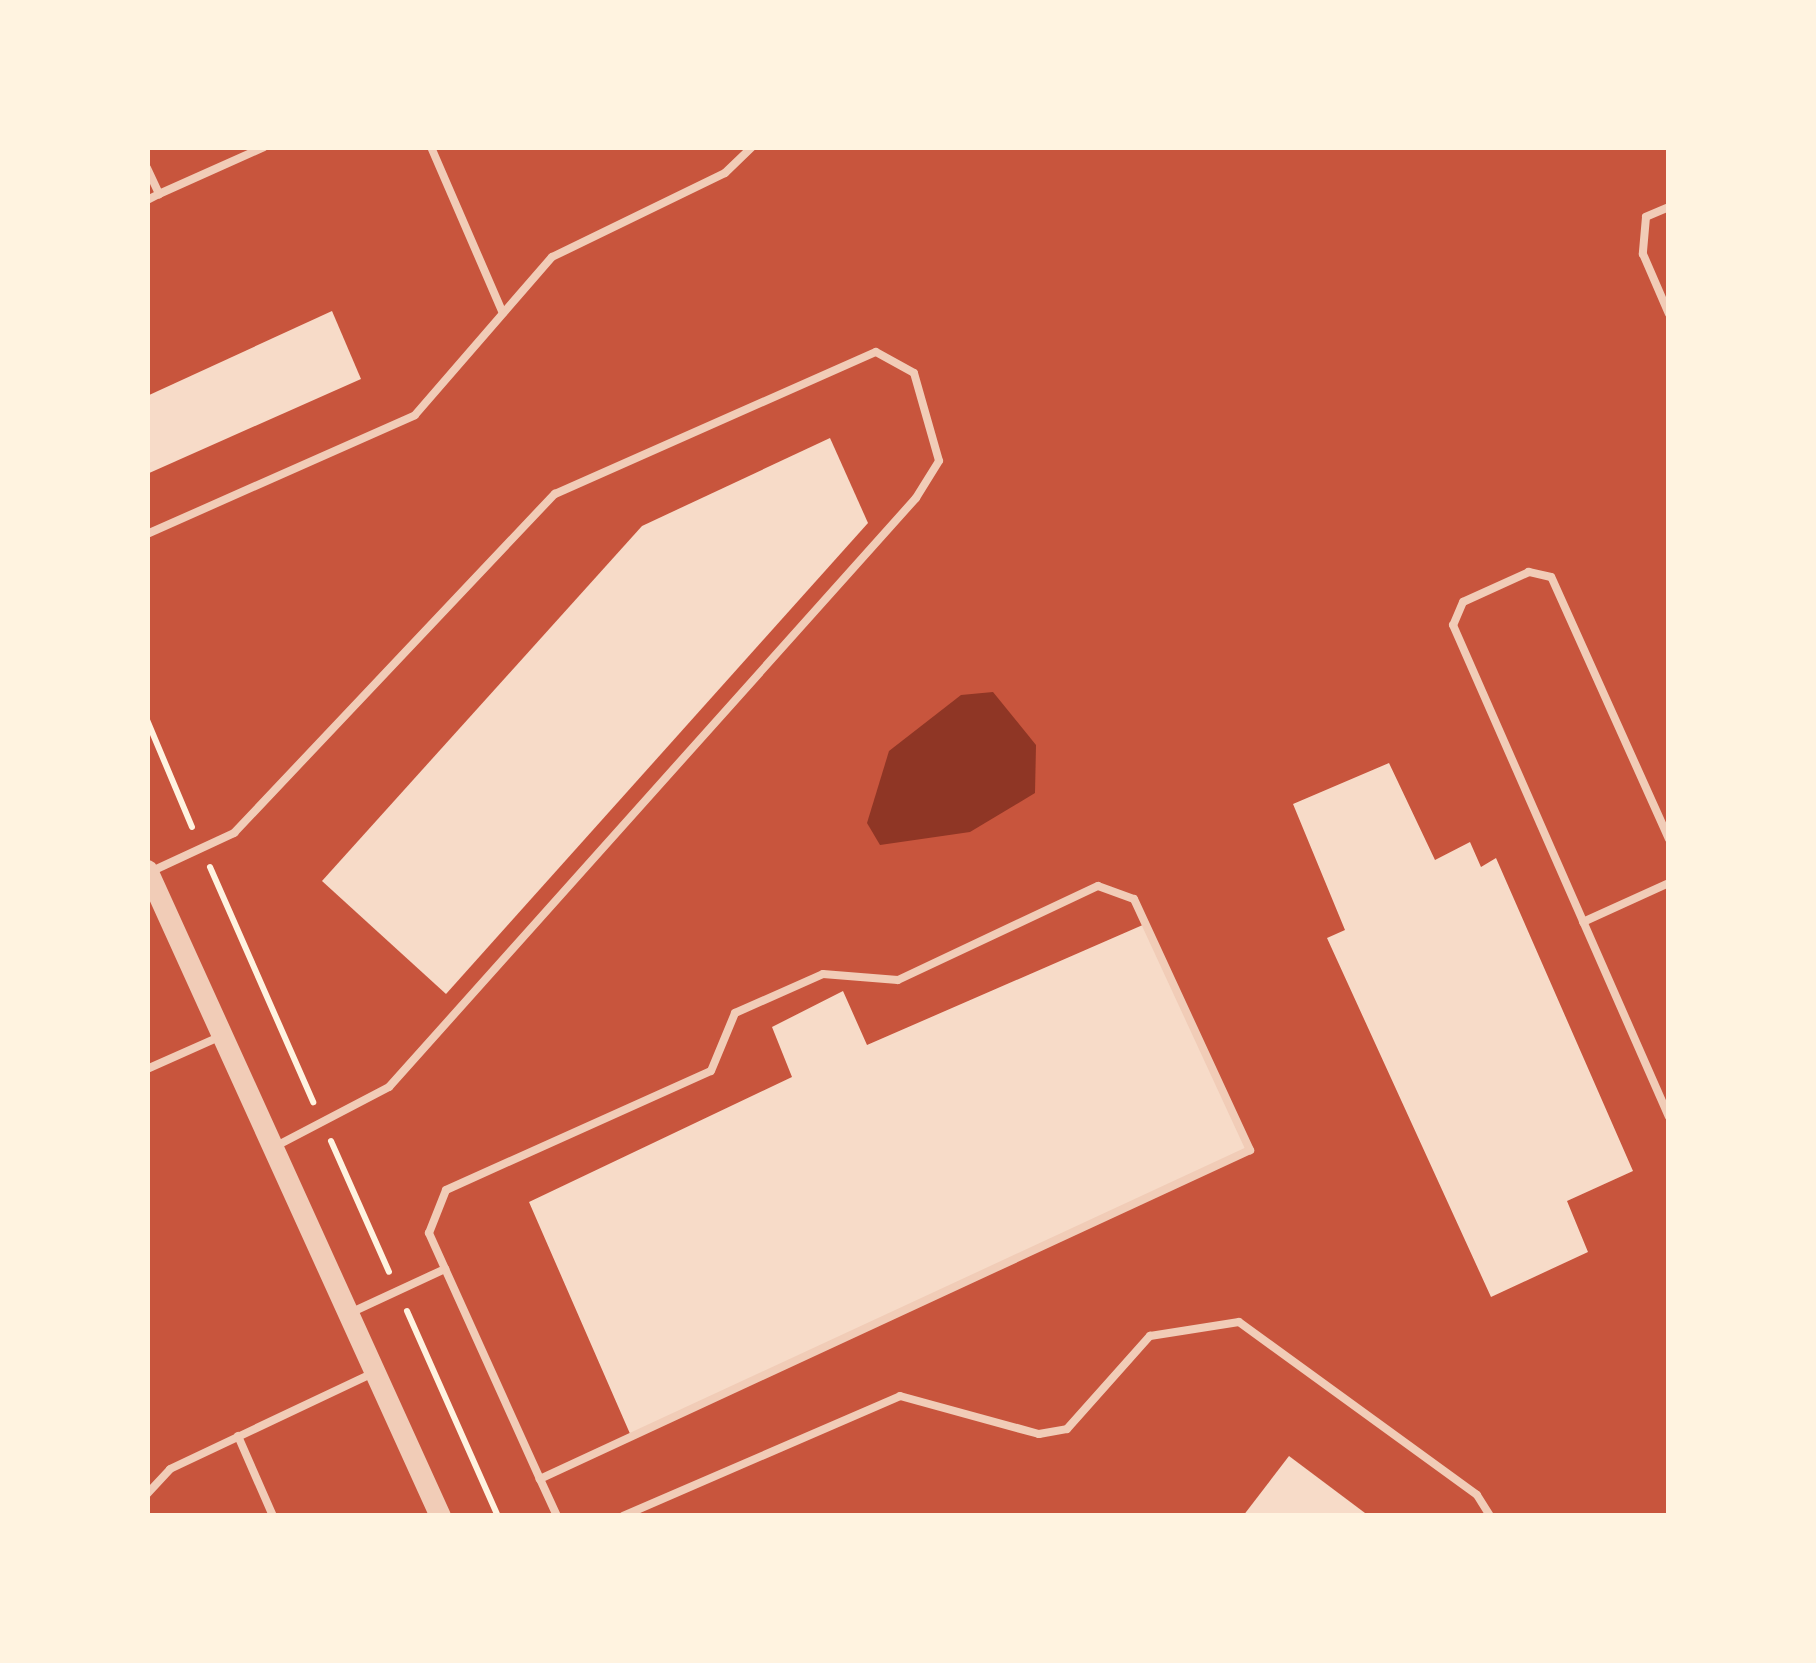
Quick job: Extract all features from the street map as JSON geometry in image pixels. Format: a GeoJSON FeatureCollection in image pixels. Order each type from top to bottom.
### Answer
{"type":"FeatureCollection","features":[{"type":"Feature","properties":{"kind":"street"},"geometry":{"type":"LineString","coordinates":[[148,871],[440,1516]]}},
{"type":"Feature","properties":{"kind":"lane"},"geometry":{"type":"LineString","coordinates":[[147,200],[265,147]]}},
{"type":"Feature","properties":{"kind":"lane"},"geometry":{"type":"LineString","coordinates":[[431,147],[503,313]]}},
{"type":"Feature","properties":{"kind":"lane"},"geometry":{"type":"LineString","coordinates":[[147,534],[415,415],[552,257],[724,172],[752,147]]}},
{"type":"Feature","properties":{"kind":"lane"},"geometry":{"type":"LineString","coordinates":[[147,168],[159,194]]}},
{"type":"Feature","properties":{"kind":"lane"},"geometry":{"type":"LineString","coordinates":[[1669,207],[1646,217],[1643,254],[1669,314]]}},
{"type":"Feature","properties":{"kind":"lane"},"geometry":{"type":"LineString","coordinates":[[148,871],[234,833],[555,494],[876,352],[914,373],[938,428],[939,460],[916,499],[389,1087],[273,1148]]}},
{"type":"Feature","properties":{"kind":"lane"},"geometry":{"type":"LineString","coordinates":[[1669,838],[1551,577],[1528,572],[1463,602],[1453,626],[1669,1117]]}},
{"type":"Feature","properties":{"kind":"lane"},"geometry":{"type":"LineString","coordinates":[[1583,922],[1669,883]]}},
{"type":"Feature","properties":{"kind":"lane"},"geometry":{"type":"LineString","coordinates":[[540,1479],[1250,1150],[1134,899],[1098,886],[898,980],[823,974],[735,1013],[711,1071],[446,1190],[429,1233],[445,1269],[540,1479],[557,1516]]}},
{"type":"Feature","properties":{"kind":"lane"},"geometry":{"type":"LineString","coordinates":[[147,1070],[222,1035]]}},
{"type":"Feature","properties":{"kind":"lane"},"geometry":{"type":"LineString","coordinates":[[349,1313],[445,1269]]}},
{"type":"Feature","properties":{"kind":"lane"},"geometry":{"type":"LineString","coordinates":[[623,1516],[900,1396],[1040,1434],[1067,1429],[1150,1336],[1239,1322],[1477,1495],[1490,1516]]}},
{"type":"Feature","properties":{"kind":"lane"},"geometry":{"type":"LineString","coordinates":[[147,1494],[170,1469],[375,1372]]}},
{"type":"Feature","properties":{"kind":"lane"},"geometry":{"type":"LineString","coordinates":[[238,1436],[273,1516]]}},
{"type":"Feature","properties":{"kind":"shaded area"},"geometry":{"type":"Polygon","coordinates":[[[993,692],[1036,745],[1035,793],[970,832],[880,845],[867,823],[889,751],[961,695],[993,692]]]}},
{"type":"Feature","properties":{"kind":"building"},"geometry":{"type":"Polygon","coordinates":[[[332,311],[361,379],[147,474],[147,396],[332,311]]]}},
{"type":"Feature","properties":{"kind":"building"},"geometry":{"type":"Polygon","coordinates":[[[830,438],[868,523],[446,994],[322,881],[642,526],[830,438]]]}},
{"type":"Feature","properties":{"kind":"building"},"geometry":{"type":"Polygon","coordinates":[[[1389,763],[1435,860],[1470,842],[1481,867],[1496,858],[1633,1171],[1567,1201],[1588,1252],[1491,1297],[1327,938],[1345,930],[1293,804],[1389,763]]]}},
{"type":"Feature","properties":{"kind":"building"},"geometry":{"type":"Polygon","coordinates":[[[1145,924],[1250,1150],[631,1436],[529,1202],[792,1077],[772,1027],[843,991],[867,1045],[1145,924]]]}},
{"type":"Feature","properties":{"kind":"building"},"geometry":{"type":"Polygon","coordinates":[[[1289,1456],[1369,1516],[1243,1516],[1289,1456]]]}}]}
